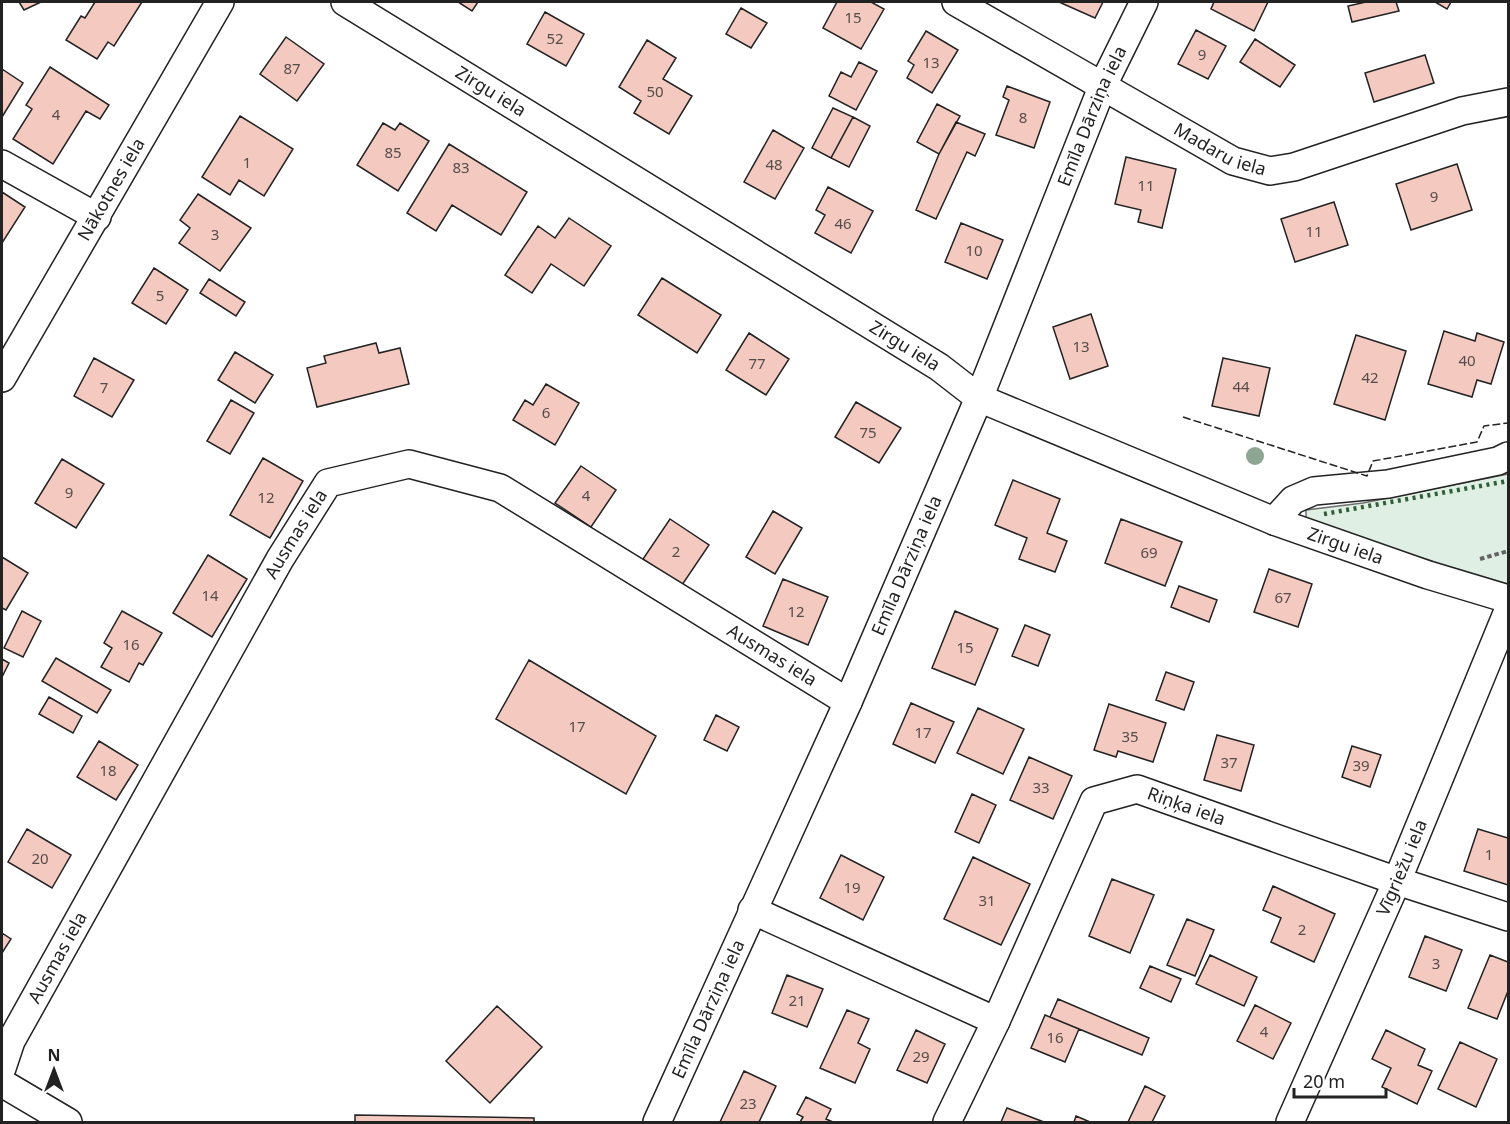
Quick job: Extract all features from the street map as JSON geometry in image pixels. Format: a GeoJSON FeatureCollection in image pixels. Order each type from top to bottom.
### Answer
{"type":"FeatureCollection","features":[{"type":"Feature","properties":{"kind":"street","name":"Nākotnes iela"},"geometry":{"type":"LineString","coordinates":[[2,378],[220,2]]}},
{"type":"Feature","properties":{"kind":"street","name":"Zirgu iela"},"geometry":{"type":"LineString","coordinates":[[345,2],[939,367],[979,398],[1274,521],[1509,599]]}},
{"type":"Feature","properties":{"kind":"street","name":"Madaru iela"},"geometry":{"type":"LineString","coordinates":[[956,2],[1233,161],[1270,171],[1294,167],[1462,111],[1509,102]]}},
{"type":"Feature","properties":{"kind":"street","name":"Emīla Dārziņa iela"},"geometry":{"type":"LineString","coordinates":[[657,1122],[848,702],[979,398],[1103,85],[1144,2]]}},
{"type":"Feature","properties":{"kind":"street"},"geometry":{"type":"LineString","coordinates":[[2,164],[97,217]]}},
{"type":"Feature","properties":{"kind":"street"},"geometry":{"type":"LineString","coordinates":[[1274,521],[1293,500],[1314,491],[1388,484],[1498,461],[1509,456]]}},
{"type":"Feature","properties":{"kind":"street","name":"Ausmas iela"},"geometry":{"type":"LineString","coordinates":[[2,1068],[11,1041],[22,1021],[280,559],[328,483],[409,464],[500,488],[848,702]]}},
{"type":"Feature","properties":{"kind":"street","name":"Vīgriežu iela"},"geometry":{"type":"LineString","coordinates":[[1290,1122],[1398,881],[1509,611]]}},
{"type":"Feature","properties":{"kind":"street","name":"Riņķa iela"},"geometry":{"type":"LineString","coordinates":[[947,1122],[996,1021],[1094,801],[1137,789],[1509,918]]}},
{"type":"Feature","properties":{"kind":"street"},"geometry":{"type":"LineString","coordinates":[[752,910],[996,1021]]}},
{"type":"Feature","properties":{"kind":"street"},"geometry":{"type":"LineString","coordinates":[[2,1083],[68,1122]]}},
{"type":"Feature","properties":{"kind":"green space"},"geometry":{"type":"Polygon","coordinates":[[[1508,474],[1508,584],[1306,523],[1306,510],[1363,503],[1508,474]]]}},
{"type":"Feature","properties":{"kind":"building"},"geometry":{"type":"Polygon","coordinates":[[[19,2],[41,2],[24,10],[19,2]]]}},
{"type":"Feature","properties":{"kind":"building"},"geometry":{"type":"Polygon","coordinates":[[[95,2],[142,2],[114,46],[108,42],[97,59],[66,40],[81,16],[85,18],[95,2]]]}},
{"type":"Feature","properties":{"kind":"building"},"geometry":{"type":"Polygon","coordinates":[[[458,2],[478,2],[472,11],[458,2]]]}},
{"type":"Feature","properties":{"kind":"building"},"geometry":{"type":"Polygon","coordinates":[[[837,2],[871,2],[884,9],[861,49],[823,28],[837,2]]]}},
{"type":"Feature","properties":{"kind":"building"},"geometry":{"type":"Polygon","coordinates":[[[1059,2],[1103,2],[1095,18],[1059,2]]]}},
{"type":"Feature","properties":{"kind":"building"},"geometry":{"type":"Polygon","coordinates":[[[1214,2],[1268,2],[1254,31],[1211,9],[1214,2]]]}},
{"type":"Feature","properties":{"kind":"building"},"geometry":{"type":"Polygon","coordinates":[[[1366,2],[1396,2],[1399,11],[1352,22],[1348,6],[1366,2]]]}},
{"type":"Feature","properties":{"kind":"building"},"geometry":{"type":"Polygon","coordinates":[[[1435,2],[1451,2],[1447,9],[1435,2]]]}},
{"type":"Feature","properties":{"kind":"building"},"geometry":{"type":"Polygon","coordinates":[[[741,8],[767,23],[751,48],[726,34],[741,8]]]}},
{"type":"Feature","properties":{"kind":"building"},"geometry":{"type":"Polygon","coordinates":[[[545,12],[584,34],[566,66],[527,44],[545,12]]]}},
{"type":"Feature","properties":{"kind":"building"},"geometry":{"type":"Polygon","coordinates":[[[1196,30],[1226,46],[1208,79],[1178,64],[1196,30]]]}},
{"type":"Feature","properties":{"kind":"building"},"geometry":{"type":"Polygon","coordinates":[[[926,31],[958,50],[932,93],[907,78],[914,65],[908,61],[926,31]]]}},
{"type":"Feature","properties":{"kind":"building"},"geometry":{"type":"Polygon","coordinates":[[[286,37],[324,64],[297,101],[260,74],[286,37]]]}},
{"type":"Feature","properties":{"kind":"building"},"geometry":{"type":"Polygon","coordinates":[[[1255,39],[1295,65],[1280,87],[1240,62],[1255,39]]]}},
{"type":"Feature","properties":{"kind":"building"},"geometry":{"type":"Polygon","coordinates":[[[647,40],[676,58],[663,79],[692,96],[669,134],[634,113],[641,101],[619,87],[647,40]]]}},
{"type":"Feature","properties":{"kind":"building"},"geometry":{"type":"Polygon","coordinates":[[[1425,55],[1434,83],[1374,102],[1365,73],[1425,55]]]}},
{"type":"Feature","properties":{"kind":"building"},"geometry":{"type":"Polygon","coordinates":[[[859,62],[877,71],[856,110],[829,96],[841,72],[851,77],[859,62]]]}},
{"type":"Feature","properties":{"kind":"building"},"geometry":{"type":"Polygon","coordinates":[[[50,67],[109,105],[100,119],[86,111],[53,164],[13,139],[32,109],[26,105],[50,67]]]}},
{"type":"Feature","properties":{"kind":"building"},"geometry":{"type":"Polygon","coordinates":[[[2,69],[23,83],[2,117],[2,69]]]}},
{"type":"Feature","properties":{"kind":"building"},"geometry":{"type":"Polygon","coordinates":[[[1007,86],[1050,102],[1034,148],[996,135],[1009,100],[1003,97],[1007,86]]]}},
{"type":"Feature","properties":{"kind":"building"},"geometry":{"type":"Polygon","coordinates":[[[937,104],[960,116],[939,154],[917,142],[937,104]]]}},
{"type":"Feature","properties":{"kind":"building"},"geometry":{"type":"Polygon","coordinates":[[[833,108],[853,117],[831,158],[812,148],[833,108]]]}},
{"type":"Feature","properties":{"kind":"building"},"geometry":{"type":"Polygon","coordinates":[[[240,116],[293,149],[264,196],[239,180],[230,195],[202,177],[240,116]]]}},
{"type":"Feature","properties":{"kind":"building"},"geometry":{"type":"Polygon","coordinates":[[[853,117],[870,126],[849,167],[831,158],[853,117]]]}},
{"type":"Feature","properties":{"kind":"building"},"geometry":{"type":"Polygon","coordinates":[[[956,122],[985,134],[975,156],[967,152],[936,219],[916,210],[939,154],[956,122]]]}},
{"type":"Feature","properties":{"kind":"building"},"geometry":{"type":"Polygon","coordinates":[[[383,123],[395,130],[400,123],[429,141],[398,191],[357,165],[383,123]]]}},
{"type":"Feature","properties":{"kind":"building"},"geometry":{"type":"Polygon","coordinates":[[[773,130],[804,148],[775,199],[744,182],[773,130]]]}},
{"type":"Feature","properties":{"kind":"building"},"geometry":{"type":"Polygon","coordinates":[[[449,144],[527,192],[501,235],[452,205],[436,231],[407,213],[449,144]]]}},
{"type":"Feature","properties":{"kind":"building"},"geometry":{"type":"Polygon","coordinates":[[[1126,157],[1176,169],[1162,228],[1138,222],[1141,210],[1115,204],[1126,157]]]}},
{"type":"Feature","properties":{"kind":"building"},"geometry":{"type":"Polygon","coordinates":[[[1457,164],[1472,210],[1411,230],[1396,184],[1457,164]]]}},
{"type":"Feature","properties":{"kind":"building"},"geometry":{"type":"Polygon","coordinates":[[[828,187],[873,211],[851,253],[815,233],[825,215],[816,210],[828,187]]]}},
{"type":"Feature","properties":{"kind":"building"},"geometry":{"type":"Polygon","coordinates":[[[2,192],[25,207],[2,243],[2,192]]]}},
{"type":"Feature","properties":{"kind":"building"},"geometry":{"type":"Polygon","coordinates":[[[198,194],[251,228],[220,271],[179,243],[190,228],[180,220],[198,194]]]}},
{"type":"Feature","properties":{"kind":"building"},"geometry":{"type":"Polygon","coordinates":[[[1334,202],[1348,245],[1295,262],[1281,219],[1334,202]]]}},
{"type":"Feature","properties":{"kind":"building"},"geometry":{"type":"Polygon","coordinates":[[[569,218],[611,246],[584,286],[551,264],[532,293],[505,275],[538,226],[555,238],[569,218]]]}},
{"type":"Feature","properties":{"kind":"building"},"geometry":{"type":"Polygon","coordinates":[[[961,223],[1003,240],[987,279],[945,262],[961,223]]]}},
{"type":"Feature","properties":{"kind":"building"},"geometry":{"type":"Polygon","coordinates":[[[154,268],[188,290],[166,324],[132,303],[154,268]]]}},
{"type":"Feature","properties":{"kind":"building"},"geometry":{"type":"Polygon","coordinates":[[[662,278],[721,315],[697,353],[638,315],[662,278]]]}},
{"type":"Feature","properties":{"kind":"building"},"geometry":{"type":"Polygon","coordinates":[[[209,279],[245,302],[236,316],[200,293],[209,279]]]}},
{"type":"Feature","properties":{"kind":"building"},"geometry":{"type":"Polygon","coordinates":[[[1091,314],[1108,366],[1070,379],[1053,327],[1091,314]]]}},
{"type":"Feature","properties":{"kind":"building"},"geometry":{"type":"Polygon","coordinates":[[[1444,331],[1475,341],[1477,333],[1504,342],[1491,384],[1477,380],[1472,397],[1428,384],[1444,331]]]}},
{"type":"Feature","properties":{"kind":"building"},"geometry":{"type":"Polygon","coordinates":[[[749,333],[789,359],[766,395],[726,370],[749,333]]]}},
{"type":"Feature","properties":{"kind":"building"},"geometry":{"type":"Polygon","coordinates":[[[1356,335],[1406,351],[1385,420],[1334,404],[1356,335]]]}},
{"type":"Feature","properties":{"kind":"building"},"geometry":{"type":"Polygon","coordinates":[[[376,343],[379,353],[400,348],[409,384],[317,407],[307,368],[326,363],[324,356],[376,343]]]}},
{"type":"Feature","properties":{"kind":"building"},"geometry":{"type":"Polygon","coordinates":[[[235,352],[273,375],[255,403],[218,380],[235,352]]]}},
{"type":"Feature","properties":{"kind":"building"},"geometry":{"type":"Polygon","coordinates":[[[94,358],[134,380],[112,417],[74,396],[94,358]]]}},
{"type":"Feature","properties":{"kind":"building"},"geometry":{"type":"Polygon","coordinates":[[[1223,358],[1270,368],[1259,416],[1212,406],[1223,358]]]}},
{"type":"Feature","properties":{"kind":"building"},"geometry":{"type":"Polygon","coordinates":[[[546,384],[579,403],[555,445],[513,420],[525,400],[533,405],[546,384]]]}},
{"type":"Feature","properties":{"kind":"building"},"geometry":{"type":"Polygon","coordinates":[[[231,400],[254,413],[230,454],[207,441],[231,400]]]}},
{"type":"Feature","properties":{"kind":"building"},"geometry":{"type":"Polygon","coordinates":[[[856,402],[901,428],[879,463],[835,437],[856,402]]]}},
{"type":"Feature","properties":{"kind":"building"},"geometry":{"type":"Polygon","coordinates":[[[263,458],[303,481],[270,538],[230,515],[263,458]]]}},
{"type":"Feature","properties":{"kind":"building"},"geometry":{"type":"Polygon","coordinates":[[[62,459],[104,484],[76,528],[35,503],[62,459]]]}},
{"type":"Feature","properties":{"kind":"building"},"geometry":{"type":"Polygon","coordinates":[[[581,466],[616,490],[591,527],[555,503],[581,466]]]}},
{"type":"Feature","properties":{"kind":"building"},"geometry":{"type":"Polygon","coordinates":[[[1013,480],[1060,499],[1047,533],[1067,541],[1055,572],[1019,559],[1027,538],[995,525],[1013,480]]]}},
{"type":"Feature","properties":{"kind":"building"},"geometry":{"type":"Polygon","coordinates":[[[773,511],[802,528],[775,574],[746,557],[773,511]]]}},
{"type":"Feature","properties":{"kind":"building"},"geometry":{"type":"Polygon","coordinates":[[[670,519],[709,545],[682,585],[643,559],[670,519]]]}},
{"type":"Feature","properties":{"kind":"building"},"geometry":{"type":"Polygon","coordinates":[[[1121,519],[1182,542],[1165,586],[1105,563],[1121,519]]]}},
{"type":"Feature","properties":{"kind":"building"},"geometry":{"type":"Polygon","coordinates":[[[208,555],[247,579],[212,637],[173,613],[208,555]]]}},
{"type":"Feature","properties":{"kind":"building"},"geometry":{"type":"Polygon","coordinates":[[[2,557],[28,573],[6,610],[2,608],[2,557]]]}},
{"type":"Feature","properties":{"kind":"building"},"geometry":{"type":"Polygon","coordinates":[[[1269,569],[1312,584],[1298,627],[1254,612],[1269,569]]]}},
{"type":"Feature","properties":{"kind":"building"},"geometry":{"type":"Polygon","coordinates":[[[783,579],[828,597],[808,645],[763,626],[783,579]]]}},
{"type":"Feature","properties":{"kind":"building"},"geometry":{"type":"Polygon","coordinates":[[[1179,586],[1217,600],[1209,622],[1171,607],[1179,586]]]}},
{"type":"Feature","properties":{"kind":"building"},"geometry":{"type":"Polygon","coordinates":[[[22,611],[41,621],[23,657],[4,648],[22,611]]]}},
{"type":"Feature","properties":{"kind":"building"},"geometry":{"type":"Polygon","coordinates":[[[122,611],[162,633],[143,665],[139,663],[129,682],[101,667],[112,648],[104,643],[122,611]]]}},
{"type":"Feature","properties":{"kind":"building"},"geometry":{"type":"Polygon","coordinates":[[[955,611],[998,629],[975,685],[932,668],[955,611]]]}},
{"type":"Feature","properties":{"kind":"building"},"geometry":{"type":"Polygon","coordinates":[[[1025,625],[1050,635],[1038,666],[1012,656],[1025,625]]]}},
{"type":"Feature","properties":{"kind":"building"},"geometry":{"type":"Polygon","coordinates":[[[56,658],[111,690],[97,713],[42,681],[56,658]]]}},
{"type":"Feature","properties":{"kind":"building"},"geometry":{"type":"Polygon","coordinates":[[[2,659],[9,663],[2,677],[2,659]]]}},
{"type":"Feature","properties":{"kind":"building"},"geometry":{"type":"Polygon","coordinates":[[[529,660],[656,736],[626,794],[496,719],[529,660]]]}},
{"type":"Feature","properties":{"kind":"building"},"geometry":{"type":"Polygon","coordinates":[[[1166,672],[1194,682],[1184,710],[1156,700],[1166,672]]]}},
{"type":"Feature","properties":{"kind":"building"},"geometry":{"type":"Polygon","coordinates":[[[49,697],[82,716],[73,733],[39,714],[49,697]]]}},
{"type":"Feature","properties":{"kind":"building"},"geometry":{"type":"Polygon","coordinates":[[[911,703],[954,722],[935,763],[893,744],[911,703]]]}},
{"type":"Feature","properties":{"kind":"building"},"geometry":{"type":"Polygon","coordinates":[[[1109,704],[1166,723],[1153,762],[1118,751],[1116,757],[1094,750],[1109,704]]]}},
{"type":"Feature","properties":{"kind":"building"},"geometry":{"type":"Polygon","coordinates":[[[978,708],[1024,729],[1003,774],[957,753],[978,708]]]}},
{"type":"Feature","properties":{"kind":"building"},"geometry":{"type":"Polygon","coordinates":[[[716,715],[739,727],[727,751],[704,740],[716,715]]]}},
{"type":"Feature","properties":{"kind":"building"},"geometry":{"type":"Polygon","coordinates":[[[1217,735],[1254,745],[1241,791],[1204,780],[1217,735]]]}},
{"type":"Feature","properties":{"kind":"building"},"geometry":{"type":"Polygon","coordinates":[[[99,741],[138,765],[116,800],[77,777],[99,741]]]}},
{"type":"Feature","properties":{"kind":"building"},"geometry":{"type":"Polygon","coordinates":[[[1352,746],[1381,755],[1370,787],[1342,777],[1352,746]]]}},
{"type":"Feature","properties":{"kind":"building"},"geometry":{"type":"Polygon","coordinates":[[[1029,757],[1072,776],[1053,819],[1010,800],[1029,757]]]}},
{"type":"Feature","properties":{"kind":"building"},"geometry":{"type":"Polygon","coordinates":[[[972,794],[996,805],[979,843],[955,832],[972,794]]]}},
{"type":"Feature","properties":{"kind":"building"},"geometry":{"type":"Polygon","coordinates":[[[27,829],[71,855],[52,888],[8,862],[27,829]]]}},
{"type":"Feature","properties":{"kind":"building"},"geometry":{"type":"Polygon","coordinates":[[[1478,829],[1508,838],[1508,885],[1464,871],[1478,829]]]}},
{"type":"Feature","properties":{"kind":"building"},"geometry":{"type":"Polygon","coordinates":[[[841,855],[884,877],[863,920],[820,898],[841,855]]]}},
{"type":"Feature","properties":{"kind":"building"},"geometry":{"type":"Polygon","coordinates":[[[973,857],[1030,884],[1001,945],[944,919],[973,857]]]}},
{"type":"Feature","properties":{"kind":"building"},"geometry":{"type":"Polygon","coordinates":[[[1112,879],[1154,895],[1130,953],[1089,936],[1112,879]]]}},
{"type":"Feature","properties":{"kind":"building"},"geometry":{"type":"Polygon","coordinates":[[[1273,886],[1335,914],[1314,962],[1271,942],[1281,918],[1263,910],[1273,886]]]}},
{"type":"Feature","properties":{"kind":"building"},"geometry":{"type":"Polygon","coordinates":[[[1187,919],[1214,930],[1195,976],[1167,965],[1187,919]]]}},
{"type":"Feature","properties":{"kind":"building"},"geometry":{"type":"Polygon","coordinates":[[[2,933],[11,939],[2,953],[2,933]]]}},
{"type":"Feature","properties":{"kind":"building"},"geometry":{"type":"Polygon","coordinates":[[[1425,936],[1462,950],[1446,991],[1409,977],[1425,936]]]}},
{"type":"Feature","properties":{"kind":"building"},"geometry":{"type":"Polygon","coordinates":[[[1210,955],[1257,977],[1244,1006],[1196,984],[1210,955]]]}},
{"type":"Feature","properties":{"kind":"building"},"geometry":{"type":"Polygon","coordinates":[[[1490,955],[1508,962],[1508,991],[1497,1019],[1468,1008],[1490,955]]]}},
{"type":"Feature","properties":{"kind":"building"},"geometry":{"type":"Polygon","coordinates":[[[1150,966],[1181,979],[1171,1002],[1140,988],[1150,966]]]}},
{"type":"Feature","properties":{"kind":"building"},"geometry":{"type":"Polygon","coordinates":[[[787,975],[823,989],[807,1027],[772,1013],[787,975]]]}},
{"type":"Feature","properties":{"kind":"building"},"geometry":{"type":"Polygon","coordinates":[[[1058,999],[1149,1038],[1142,1055],[1050,1017],[1058,999]]]}},
{"type":"Feature","properties":{"kind":"building"},"geometry":{"type":"Polygon","coordinates":[[[1255,1005],[1291,1023],[1273,1059],[1237,1041],[1255,1005]]]}},
{"type":"Feature","properties":{"kind":"building"},"geometry":{"type":"Polygon","coordinates":[[[497,1006],[542,1047],[490,1103],[446,1061],[497,1006]]]}},
{"type":"Feature","properties":{"kind":"building"},"geometry":{"type":"Polygon","coordinates":[[[847,1010],[869,1019],[858,1043],[870,1049],[855,1083],[820,1068],[847,1010]]]}},
{"type":"Feature","properties":{"kind":"building"},"geometry":{"type":"Polygon","coordinates":[[[1045,1015],[1079,1029],[1065,1062],[1031,1048],[1045,1015]]]}},
{"type":"Feature","properties":{"kind":"building"},"geometry":{"type":"Polygon","coordinates":[[[916,1030],[945,1044],[927,1083],[897,1070],[916,1030]]]}},
{"type":"Feature","properties":{"kind":"building"},"geometry":{"type":"Polygon","coordinates":[[[1386,1030],[1425,1049],[1418,1065],[1432,1071],[1417,1104],[1382,1087],[1391,1068],[1372,1059],[1386,1030]]]}},
{"type":"Feature","properties":{"kind":"building"},"geometry":{"type":"Polygon","coordinates":[[[1460,1042],[1497,1059],[1476,1107],[1438,1089],[1460,1042]]]}},
{"type":"Feature","properties":{"kind":"building"},"geometry":{"type":"Polygon","coordinates":[[[744,1071],[776,1086],[759,1122],[720,1122],[744,1071]]]}},
{"type":"Feature","properties":{"kind":"building"},"geometry":{"type":"Polygon","coordinates":[[[1145,1086],[1165,1096],[1152,1122],[1128,1122],[1145,1086]]]}},
{"type":"Feature","properties":{"kind":"building"},"geometry":{"type":"Polygon","coordinates":[[[806,1097],[831,1109],[826,1119],[833,1122],[800,1122],[803,1117],[797,1114],[806,1097]]]}},
{"type":"Feature","properties":{"kind":"building"},"geometry":{"type":"Polygon","coordinates":[[[1007,1108],[1044,1122],[1001,1122],[1007,1108]]]}},
{"type":"Feature","properties":{"kind":"building"},"geometry":{"type":"Polygon","coordinates":[[[355,1115],[534,1118],[534,1122],[355,1122],[355,1115]]]}},
{"type":"Feature","properties":{"kind":"building"},"geometry":{"type":"Polygon","coordinates":[[[1076,1116],[1090,1122],[1074,1122],[1076,1116]]]}},
{"type":"Feature","properties":{"kind":"hedge"},"geometry":{"type":"LineString","coordinates":[[1324,514],[1508,481]]}},
{"type":"Feature","properties":{"kind":"fence"},"geometry":{"type":"LineString","coordinates":[[1183,417],[1367,476],[1373,461],[1477,442],[1484,426],[1508,423]]}}]}
